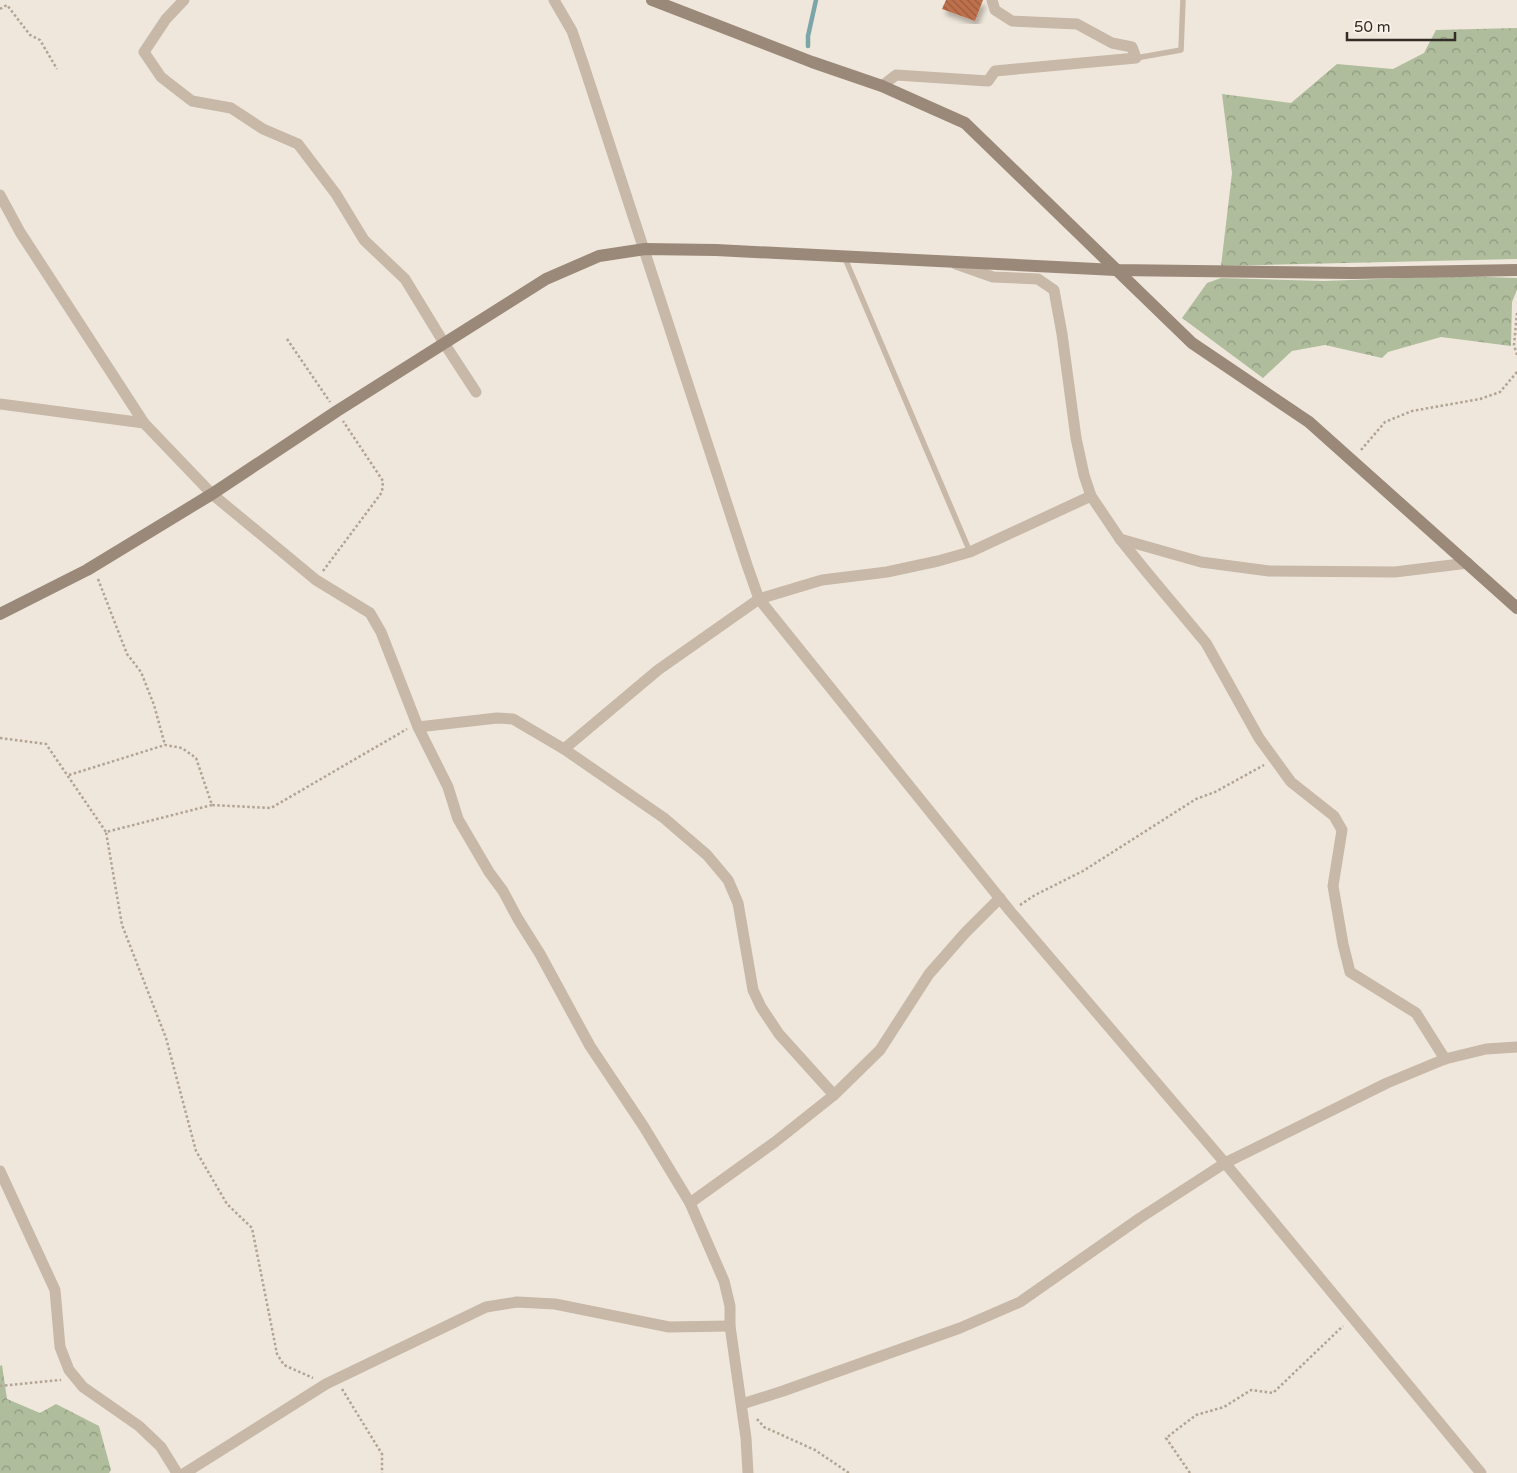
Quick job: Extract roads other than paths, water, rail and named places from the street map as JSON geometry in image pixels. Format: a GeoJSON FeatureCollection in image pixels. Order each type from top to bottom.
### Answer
{"type":"FeatureCollection","features":[{"type":"Feature","properties":{"kind":"street"},"geometry":{"type":"LineString","coordinates":[[184,0],[166,19],[144,52],[160,76],[192,100],[231,108],[263,129],[298,144],[336,194],[364,240],[405,279],[476,392]]}},
{"type":"Feature","properties":{"kind":"street"},"geometry":{"type":"LineString","coordinates":[[554,0],[572,31],[759,599],[1010,911],[1225,1163],[1481,1473]]}},
{"type":"Feature","properties":{"kind":"street"},"geometry":{"type":"LineString","coordinates":[[652,0],[812,62],[882,86],[965,123],[1192,343],[1308,422],[1517,608]]}},
{"type":"Feature","properties":{"kind":"street"},"geometry":{"type":"LineString","coordinates":[[882,86],[896,74],[988,82],[995,71],[1136,58],[1132,47],[1112,43],[1077,24],[1012,21],[995,10],[992,0]]}},
{"type":"Feature","properties":{"kind":"street"},"geometry":{"type":"LineString","coordinates":[[0,195],[20,232],[144,423],[212,494],[316,580],[370,613],[381,632],[418,727],[448,787],[458,819],[540,954],[590,1046],[644,1127],[690,1203],[724,1281],[730,1306],[730,1326],[742,1404],[748,1473]]}},
{"type":"Feature","properties":{"kind":"street"},"geometry":{"type":"LineString","coordinates":[[0,614],[92,566],[212,494],[546,279],[599,256],[645,250],[716,250],[1116,270],[1342,273],[1517,270]]}},
{"type":"Feature","properties":{"kind":"street"},"geometry":{"type":"LineString","coordinates":[[946,261],[993,277],[1038,279],[1054,290],[1076,438],[1084,475],[1091,496],[1120,539],[1206,642],[1259,738],[1291,782],[1334,816],[1342,830],[1333,886],[1342,944],[1350,972],[1416,1013],[1445,1059]]}},
{"type":"Feature","properties":{"kind":"street"},"geometry":{"type":"LineString","coordinates":[[0,404],[144,423]]}},
{"type":"Feature","properties":{"kind":"street"},"geometry":{"type":"LineString","coordinates":[[564,749],[658,670],[759,599],[822,580],[887,572],[970,552],[1091,496]]}},
{"type":"Feature","properties":{"kind":"street"},"geometry":{"type":"LineString","coordinates":[[1120,539],[1201,562],[1269,571],[1395,572],[1468,563]]}},
{"type":"Feature","properties":{"kind":"street"},"geometry":{"type":"LineString","coordinates":[[418,727],[497,718],[513,719],[564,749],[664,818],[707,855],[728,880],[738,903],[753,990],[761,1007],[779,1034],[834,1096]]}},
{"type":"Feature","properties":{"kind":"street"},"geometry":{"type":"LineString","coordinates":[[690,1203],[775,1142],[834,1096],[880,1050],[929,974],[965,933],[1000,898]]}},
{"type":"Feature","properties":{"kind":"street"},"geometry":{"type":"LineString","coordinates":[[742,1404],[960,1328],[1020,1302],[1140,1218],[1225,1163],[1387,1083],[1445,1059],[1486,1049],[1517,1047]]}},
{"type":"Feature","properties":{"kind":"street"},"geometry":{"type":"LineString","coordinates":[[0,1170],[55,1290],[60,1347],[69,1370],[84,1387],[139,1426],[155,1441],[161,1447],[177,1473]]}},
{"type":"Feature","properties":{"kind":"street"},"geometry":{"type":"LineString","coordinates":[[185,1473],[326,1384],[486,1307],[517,1302],[555,1304],[669,1327],[730,1326]]}},
{"type":"Feature","properties":{"kind":"lane"},"geometry":{"type":"LineString","coordinates":[[1136,58],[1181,50],[1183,0]]}},
{"type":"Feature","properties":{"kind":"lane"},"geometry":{"type":"LineString","coordinates":[[844,256],[970,552]]}},
{"type":"Feature","properties":{"kind":"waterway"},"geometry":{"type":"LineString","coordinates":[[808,46],[808,36],[816,0]]}}]}
